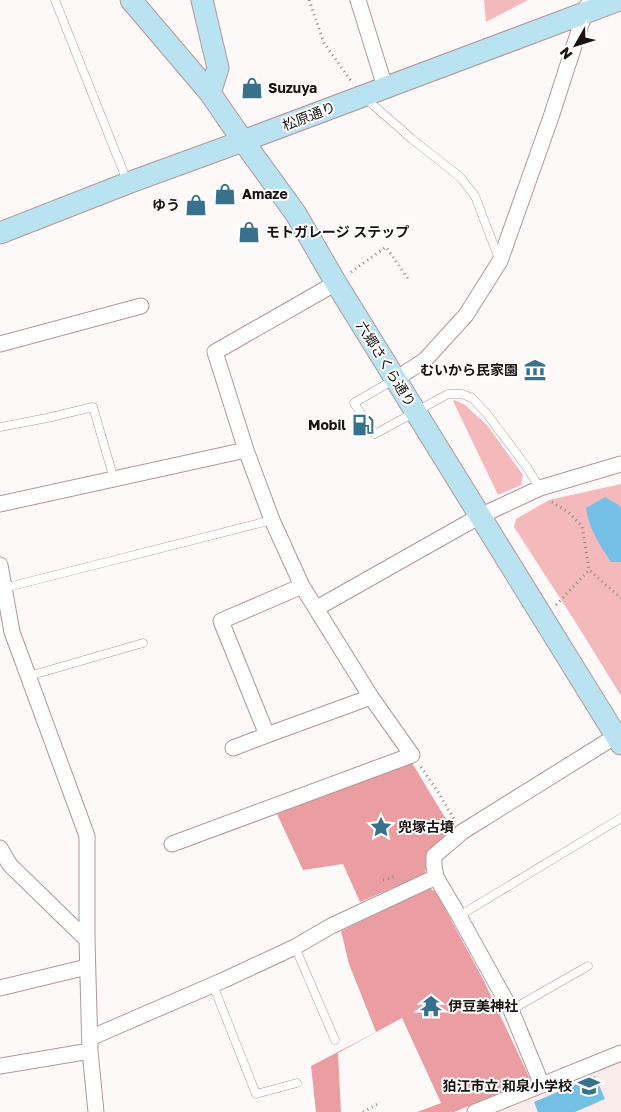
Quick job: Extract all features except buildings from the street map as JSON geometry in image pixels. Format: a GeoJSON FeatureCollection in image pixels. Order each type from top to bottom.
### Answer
{"type":"FeatureCollection","features":[{"type":"Feature","properties":{"kind":"main road","name":"六郷さくら通り"},"geometry":{"type":"LineString","coordinates":[[131,0],[210,93],[296,214],[336,283],[618,740]]}},
{"type":"Feature","properties":{"kind":"main road"},"geometry":{"type":"LineString","coordinates":[[202,0],[218,68],[210,93]]}},
{"type":"Feature","properties":{"kind":"main road","name":"松原通り"},"geometry":{"type":"LineString","coordinates":[[1,231],[128,182],[363,96],[587,6],[619,0]]}},
{"type":"Feature","properties":{"kind":"street"},"geometry":{"type":"LineString","coordinates":[[358,0],[385,87]]}},
{"type":"Feature","properties":{"kind":"street"},"geometry":{"type":"LineString","coordinates":[[396,379],[424,360],[466,316],[500,261],[551,117],[587,6]]}},
{"type":"Feature","properties":{"kind":"street"},"geometry":{"type":"LineString","coordinates":[[172,844],[412,755],[371,697],[302,586],[272,520],[246,450],[215,352],[336,283]]}},
{"type":"Feature","properties":{"kind":"street"},"geometry":{"type":"LineString","coordinates":[[0,344],[141,306]]}},
{"type":"Feature","properties":{"kind":"street"},"geometry":{"type":"LineString","coordinates":[[0,504],[246,450]]}},
{"type":"Feature","properties":{"kind":"street"},"geometry":{"type":"LineString","coordinates":[[317,608],[480,516],[540,488],[621,464]]}},
{"type":"Feature","properties":{"kind":"street"},"geometry":{"type":"LineString","coordinates":[[0,566],[4,588],[6,635],[29,676],[87,836],[90,1044],[96,1112]]}},
{"type":"Feature","properties":{"kind":"street"},"geometry":{"type":"LineString","coordinates":[[266,735],[221,621],[302,586]]}},
{"type":"Feature","properties":{"kind":"street"},"geometry":{"type":"LineString","coordinates":[[233,748],[371,697]]}},
{"type":"Feature","properties":{"kind":"street"},"geometry":{"type":"LineString","coordinates":[[542,1085],[511,1010],[436,877],[434,856],[462,832],[618,740]]}},
{"type":"Feature","properties":{"kind":"street"},"geometry":{"type":"LineString","coordinates":[[0,848],[10,865],[87,940]]}},
{"type":"Feature","properties":{"kind":"street"},"geometry":{"type":"LineString","coordinates":[[0,1066],[90,1044],[295,947],[331,926],[436,877]]}},
{"type":"Feature","properties":{"kind":"street"},"geometry":{"type":"LineString","coordinates":[[0,988],[88,967]]}},
{"type":"Feature","properties":{"kind":"street"},"geometry":{"type":"LineString","coordinates":[[475,1112],[621,1052]]}},
{"type":"Feature","properties":{"kind":"lane"},"geometry":{"type":"LineString","coordinates":[[55,0],[128,182]]}},
{"type":"Feature","properties":{"kind":"lane"},"geometry":{"type":"LineString","coordinates":[[363,96],[460,177],[474,196],[500,261]]}},
{"type":"Feature","properties":{"kind":"lane"},"geometry":{"type":"LineString","coordinates":[[396,379],[354,403],[374,434],[448,394],[462,394],[472,398],[487,414],[540,488]]}},
{"type":"Feature","properties":{"kind":"lane"},"geometry":{"type":"LineString","coordinates":[[0,427],[94,407],[114,479]]}},
{"type":"Feature","properties":{"kind":"lane"},"geometry":{"type":"LineString","coordinates":[[4,588],[272,520]]}},
{"type":"Feature","properties":{"kind":"lane"},"geometry":{"type":"LineString","coordinates":[[29,676],[143,643]]}},
{"type":"Feature","properties":{"kind":"lane"},"geometry":{"type":"LineString","coordinates":[[459,916],[621,818]]}},
{"type":"Feature","properties":{"kind":"lane"},"geometry":{"type":"LineString","coordinates":[[295,947],[335,1040]]}},
{"type":"Feature","properties":{"kind":"lane"},"geometry":{"type":"LineString","coordinates":[[511,1010],[588,966]]}},
{"type":"Feature","properties":{"kind":"lane"},"geometry":{"type":"LineString","coordinates":[[214,985],[256,1094],[297,1082]]}},
{"type":"Feature","properties":{"kind":"path"},"geometry":{"type":"LineString","coordinates":[[309,0],[324,43],[363,96]]}},
{"type":"Feature","properties":{"kind":"path"},"geometry":{"type":"LineString","coordinates":[[336,283],[386,247],[409,280]]}},
{"type":"Feature","properties":{"kind":"path"},"geometry":{"type":"LineString","coordinates":[[540,488],[549,500],[568,512],[582,526],[589,570],[621,598]]}},
{"type":"Feature","properties":{"kind":"path"},"geometry":{"type":"LineString","coordinates":[[541,614],[558,604],[589,570]]}},
{"type":"Feature","properties":{"kind":"path"},"geometry":{"type":"LineString","coordinates":[[412,755],[438,792],[462,832]]}},
{"type":"Feature","properties":{"kind":"path"},"geometry":{"type":"LineString","coordinates":[[363,1112],[378,1104]]}},
{"type":"Feature","properties":{"kind":"shaded area"},"geometry":{"type":"Polygon","coordinates":[[[484,0],[528,0],[486,22],[484,0]]]}},
{"type":"Feature","properties":{"kind":"shaded area"},"geometry":{"type":"Polygon","coordinates":[[[455,400],[465,405],[487,425],[523,475],[521,485],[498,495],[453,401],[455,400]]]}},
{"type":"Feature","properties":{"kind":"shaded area"},"geometry":{"type":"Polygon","coordinates":[[[621,484],[621,696],[514,527],[516,519],[549,500],[621,484]]]}},
{"type":"Feature","properties":{"kind":"shaded area"},"geometry":{"type":"Polygon","coordinates":[[[412,763],[452,829],[429,851],[425,874],[360,902],[343,864],[303,870],[277,814],[412,763]]]}},
{"type":"Feature","properties":{"kind":"shaded area","name":"伊豆美神社"},"geometry":{"type":"Polygon","coordinates":[[[429,888],[436,892],[484,981],[531,1081],[454,1112],[417,1112],[441,1103],[402,1018],[338,1053],[341,1112],[316,1112],[311,1066],[376,1032],[349,964],[341,931],[429,888]]]}},
{"type":"Feature","properties":{"kind":"shaded area","name":"狛江市立 和泉小学校"},"geometry":{"type":"Polygon","coordinates":[[[621,1059],[621,1112],[491,1112],[621,1059]]]}},
{"type":"Feature","properties":{"kind":"water"},"geometry":{"type":"Polygon","coordinates":[[[605,497],[620,506],[621,509],[621,562],[611,562],[595,536],[587,516],[586,508],[605,497]]]}},
{"type":"Feature","properties":{"kind":"water"},"geometry":{"type":"Polygon","coordinates":[[[595,1076],[605,1099],[575,1112],[538,1112],[534,1102],[595,1076]]]}},
{"type":"Feature","properties":{"kind":"place","name":"Suzuya"},"geometry":{"type":"Point","coordinates":[252,88]}},
{"type":"Feature","properties":{"kind":"place","name":"Amaze"},"geometry":{"type":"Point","coordinates":[225,194]}},
{"type":"Feature","properties":{"kind":"place","name":"ゆう"},"geometry":{"type":"Point","coordinates":[196,205]}},
{"type":"Feature","properties":{"kind":"place","name":"モトガレージ ステップ"},"geometry":{"type":"Point","coordinates":[249,232]}},
{"type":"Feature","properties":{"kind":"place","name":"むいから民家園"},"geometry":{"type":"Point","coordinates":[535,370]}},
{"type":"Feature","properties":{"kind":"place","name":"Mobil"},"geometry":{"type":"Point","coordinates":[363,425]}},
{"type":"Feature","properties":{"kind":"place","name":"兜塚古墳"},"geometry":{"type":"Point","coordinates":[381,827]}},
{"type":"Feature","properties":{"kind":"place","name":"伊豆美神社"},"geometry":{"type":"Point","coordinates":[431,1006]}},
{"type":"Feature","properties":{"kind":"place","name":"狛江市立 和泉小学校"},"geometry":{"type":"Point","coordinates":[589,1086]}}]}
